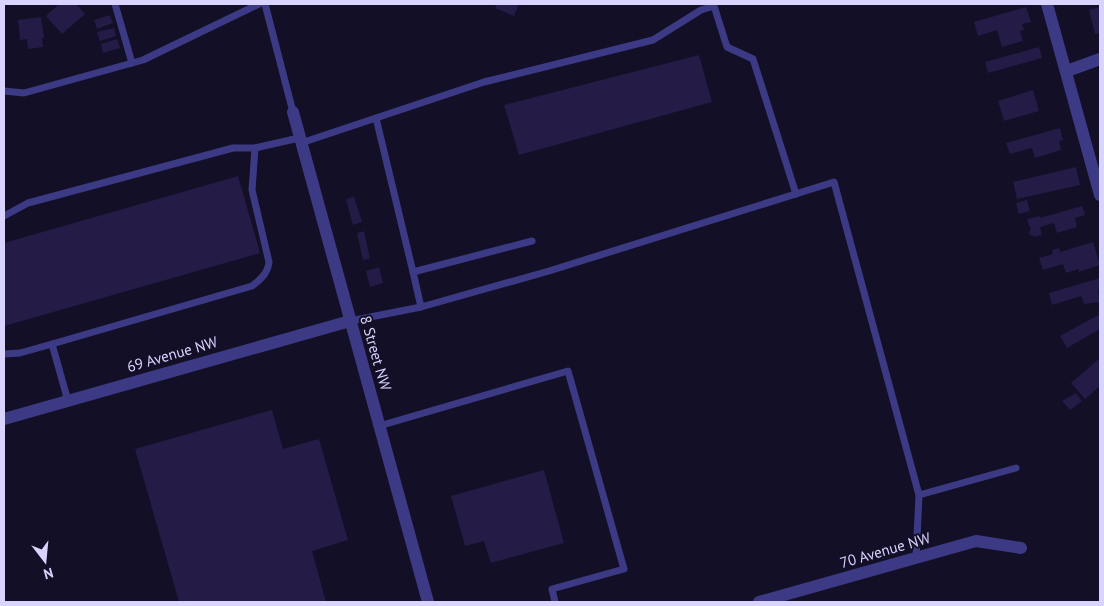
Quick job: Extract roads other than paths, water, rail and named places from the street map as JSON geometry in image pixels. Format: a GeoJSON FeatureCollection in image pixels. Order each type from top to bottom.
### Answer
{"type":"FeatureCollection","features":[{"type":"Feature","properties":{"kind":"street"},"geometry":{"type":"LineString","coordinates":[[1047,4],[1100,195]]}},
{"type":"Feature","properties":{"kind":"street"},"geometry":{"type":"LineString","coordinates":[[1067,71],[1100,59]]}},
{"type":"Feature","properties":{"kind":"street","name":"8 Street NW"},"geometry":{"type":"LineString","coordinates":[[293,112],[428,602]]}},
{"type":"Feature","properties":{"kind":"street","name":"69 Avenue NW"},"geometry":{"type":"LineString","coordinates":[[4,419],[350,321]]}},
{"type":"Feature","properties":{"kind":"street","name":"70 Avenue NW"},"geometry":{"type":"LineString","coordinates":[[759,602],[976,541],[1021,548]]}},
{"type":"Feature","properties":{"kind":"lane"},"geometry":{"type":"LineString","coordinates":[[115,4],[132,63]]}},
{"type":"Feature","properties":{"kind":"lane"},"geometry":{"type":"LineString","coordinates":[[4,91],[24,93],[143,60],[259,4]]}},
{"type":"Feature","properties":{"kind":"lane"},"geometry":{"type":"LineString","coordinates":[[265,4],[293,112]]}},
{"type":"Feature","properties":{"kind":"lane"},"geometry":{"type":"LineString","coordinates":[[4,216],[28,203],[38,200],[233,148],[255,148],[300,140],[376,118],[484,82],[653,40],[702,10],[714,6],[727,47],[753,58],[796,194]]}},
{"type":"Feature","properties":{"kind":"lane"},"geometry":{"type":"LineString","coordinates":[[376,118],[421,307]]}},
{"type":"Feature","properties":{"kind":"lane"},"geometry":{"type":"LineString","coordinates":[[4,354],[20,353],[52,344],[252,286],[260,280],[266,273],[269,262],[252,190],[255,148]]}},
{"type":"Feature","properties":{"kind":"lane"},"geometry":{"type":"LineString","coordinates":[[350,321],[421,307],[564,266],[834,182],[919,494],[916,558]]}},
{"type":"Feature","properties":{"kind":"lane"},"geometry":{"type":"LineString","coordinates":[[413,272],[532,241]]}},
{"type":"Feature","properties":{"kind":"lane"},"geometry":{"type":"LineString","coordinates":[[52,344],[68,401]]}},
{"type":"Feature","properties":{"kind":"lane"},"geometry":{"type":"LineString","coordinates":[[379,426],[568,371],[624,569],[552,589],[555,602]]}},
{"type":"Feature","properties":{"kind":"lane"},"geometry":{"type":"LineString","coordinates":[[919,494],[1016,468]]}}]}
